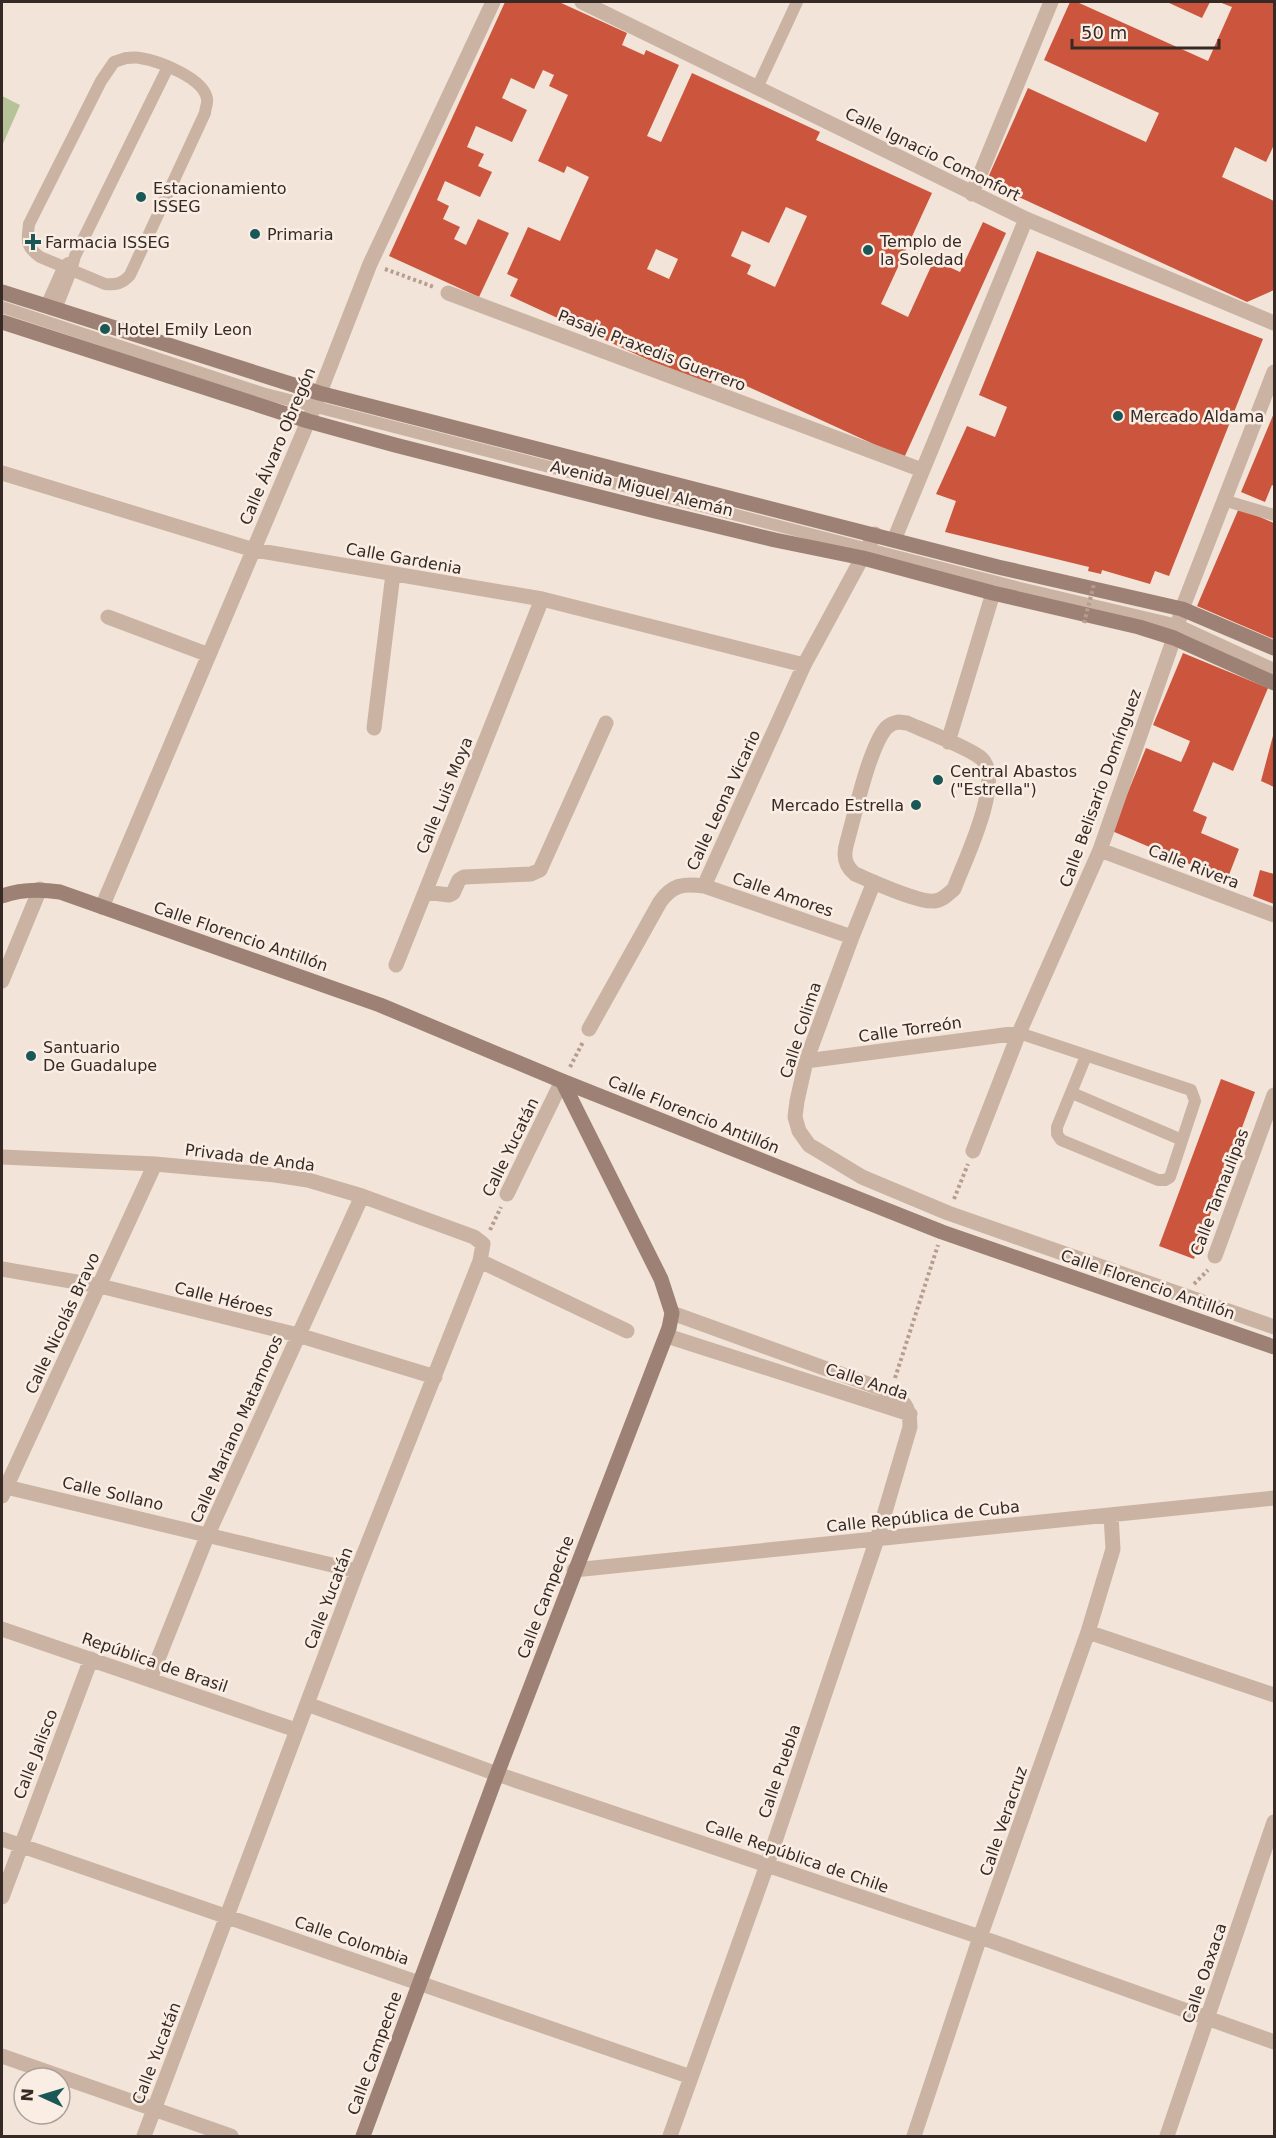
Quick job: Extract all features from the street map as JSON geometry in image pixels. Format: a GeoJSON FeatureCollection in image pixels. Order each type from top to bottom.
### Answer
{"type":"FeatureCollection","features":[{"type":"Feature","properties":{"kind":"main road","name":"Avenida Miguel Alemán"},"geometry":{"type":"LineString","coordinates":[[2,292],[317,399],[869,547],[993,593],[1176,631],[1275,683]]}},
{"type":"Feature","properties":{"kind":"main road","name":"Avenida Miguel Alemán"},"geometry":{"type":"LineString","coordinates":[[2,322],[308,421],[655,511],[775,540],[869,547],[894,540],[998,567],[1182,609],[1275,648]]}},
{"type":"Feature","properties":{"kind":"main road","name":"Calle Florencio Antillón"},"geometry":{"type":"LineString","coordinates":[[40,889],[60,892],[380,1005],[562,1081],[942,1232],[1275,1347]]}},
{"type":"Feature","properties":{"kind":"main road"},"geometry":{"type":"LineString","coordinates":[[2,896],[40,889]]}},
{"type":"Feature","properties":{"kind":"main road"},"geometry":{"type":"LineString","coordinates":[[562,1081],[661,1280],[672,1313]]}},
{"type":"Feature","properties":{"kind":"main road","name":"Calle Campeche"},"geometry":{"type":"LineString","coordinates":[[363,2136],[574,1570],[667,1336],[672,1313]]}},
{"type":"Feature","properties":{"kind":"street","name":"Calle Álvaro Obregón"},"geometry":{"type":"LineString","coordinates":[[102,907],[308,421],[370,264],[493,2]]}},
{"type":"Feature","properties":{"kind":"street","name":"Calle Ignacio Comonfort"},"geometry":{"type":"LineString","coordinates":[[582,2],[972,194],[1026,219],[1275,323]]}},
{"type":"Feature","properties":{"kind":"street"},"geometry":{"type":"LineString","coordinates":[[972,194],[1051,2]]}},
{"type":"Feature","properties":{"kind":"street"},"geometry":{"type":"LineString","coordinates":[[894,540],[1026,219]]}},
{"type":"Feature","properties":{"kind":"street","name":"Pasaje Praxedis Guerrero"},"geometry":{"type":"LineString","coordinates":[[448,292],[922,470]]}},
{"type":"Feature","properties":{"kind":"street","name":"Calle Belisario Domínguez"},"geometry":{"type":"LineString","coordinates":[[973,1151],[1019,1033],[1100,850],[1182,609],[1275,372]]}},
{"type":"Feature","properties":{"kind":"street","name":"Calle Gardenia"},"geometry":{"type":"LineString","coordinates":[[2,473],[254,550],[543,599],[804,665]]}},
{"type":"Feature","properties":{"kind":"street","name":"Calle Leona Vicario"},"geometry":{"type":"LineString","coordinates":[[590,1029],[667,892],[675,886],[689,884],[704,886],[804,665],[869,547]]}},
{"type":"Feature","properties":{"kind":"street"},"geometry":{"type":"LineString","coordinates":[[374,728],[393,574]]}},
{"type":"Feature","properties":{"kind":"street"},"geometry":{"type":"LineString","coordinates":[[948,742],[993,593]]}},
{"type":"Feature","properties":{"kind":"street","name":"Calle Luis Moya"},"geometry":{"type":"LineString","coordinates":[[396,964],[543,599]]}},
{"type":"Feature","properties":{"kind":"street"},"geometry":{"type":"LineString","coordinates":[[108,617],[209,655]]}},
{"type":"Feature","properties":{"kind":"street"},"geometry":{"type":"LineString","coordinates":[[425,892],[449,895],[453,893],[459,880],[464,877],[531,874],[540,870],[606,723]]}},
{"type":"Feature","properties":{"kind":"street"},"geometry":{"type":"LineString","coordinates":[[891,723],[907,723],[948,742],[983,759],[988,768],[990,780],[988,800],[954,889],[944,898],[935,901],[923,900],[874,882],[848,868],[844,856],[875,748],[891,723]]}},
{"type":"Feature","properties":{"kind":"street","name":"Calle Rivera"},"geometry":{"type":"LineString","coordinates":[[1100,850],[1275,915]]}},
{"type":"Feature","properties":{"kind":"street","name":"Calle Colima"},"geometry":{"type":"LineString","coordinates":[[874,882],[806,1062],[796,1101],[795,1117],[799,1131],[809,1145],[862,1177],[948,1213]]}},
{"type":"Feature","properties":{"kind":"street","name":"Calle Amores"},"geometry":{"type":"LineString","coordinates":[[704,886],[852,937]]}},
{"type":"Feature","properties":{"kind":"street"},"geometry":{"type":"LineString","coordinates":[[2,981],[40,889]]}},
{"type":"Feature","properties":{"kind":"street","name":"Calle Torreón"},"geometry":{"type":"LineString","coordinates":[[806,1062],[1019,1033]]}},
{"type":"Feature","properties":{"kind":"street","name":"Calle Yucatán"},"geometry":{"type":"LineString","coordinates":[[507,1194],[562,1081]]}},
{"type":"Feature","properties":{"kind":"street","name":"Calle Tamaulipas"},"geometry":{"type":"LineString","coordinates":[[1215,1256],[1275,1095]]}},
{"type":"Feature","properties":{"kind":"street","name":"Privada de Anda"},"geometry":{"type":"LineString","coordinates":[[2,1157],[155,1164],[308,1180],[362,1196],[474,1237],[483,1244]]}},
{"type":"Feature","properties":{"kind":"street","name":"Calle Nicolás Bravo"},"geometry":{"type":"LineString","coordinates":[[3,1489],[100,1286],[155,1164]]}},
{"type":"Feature","properties":{"kind":"street","name":"Calle Mariano Matamoros"},"geometry":{"type":"LineString","coordinates":[[150,1679],[208,1534],[362,1196]]}},
{"type":"Feature","properties":{"kind":"street","name":"Calle Florencio Antillón"},"geometry":{"type":"LineString","coordinates":[[948,1213],[1275,1327]]}},
{"type":"Feature","properties":{"kind":"street","name":"Calle Yucatán"},"geometry":{"type":"LineString","coordinates":[[144,2136],[357,1571],[480,1261],[483,1244]]}},
{"type":"Feature","properties":{"kind":"street"},"geometry":{"type":"LineString","coordinates":[[480,1261],[627,1331]]}},
{"type":"Feature","properties":{"kind":"street","name":"Calle Héroes"},"geometry":{"type":"LineString","coordinates":[[2,1269],[100,1286],[298,1335],[435,1377]]}},
{"type":"Feature","properties":{"kind":"street","name":"Calle Anda"},"geometry":{"type":"LineString","coordinates":[[672,1313],[890,1393],[901,1399],[910,1414]]}},
{"type":"Feature","properties":{"kind":"street","name":"Calle Anda"},"geometry":{"type":"LineString","coordinates":[[667,1336],[910,1414]]}},
{"type":"Feature","properties":{"kind":"street","name":"Calle Puebla"},"geometry":{"type":"LineString","coordinates":[[670,2136],[767,1864],[877,1539],[905,1446],[910,1427],[910,1414]]}},
{"type":"Feature","properties":{"kind":"street","name":"Calle Sollano"},"geometry":{"type":"LineString","coordinates":[[3,1489],[208,1534],[357,1571]]}},
{"type":"Feature","properties":{"kind":"street","name":"Calle República de Cuba"},"geometry":{"type":"LineString","coordinates":[[574,1570],[1275,1498]]}},
{"type":"Feature","properties":{"kind":"street","name":"Calle Veracruz"},"geometry":{"type":"LineString","coordinates":[[914,2136],[980,1937],[1088,1632],[1113,1549],[1111,1515]]}},
{"type":"Feature","properties":{"kind":"street","name":"República de Brasil"},"geometry":{"type":"LineString","coordinates":[[2,1629],[296,1730]]}},
{"type":"Feature","properties":{"kind":"street"},"geometry":{"type":"LineString","coordinates":[[1088,1632],[1275,1695]]}},
{"type":"Feature","properties":{"kind":"street","name":"Calle Jalisco"},"geometry":{"type":"LineString","coordinates":[[2,1897],[91,1659]]}},
{"type":"Feature","properties":{"kind":"street","name":"Calle República de Chile"},"geometry":{"type":"LineString","coordinates":[[307,1704],[497,1774],[980,1937],[1275,2042]]}},
{"type":"Feature","properties":{"kind":"street","name":"Calle Oaxaca"},"geometry":{"type":"LineString","coordinates":[[1167,2136],[1275,1822]]}},
{"type":"Feature","properties":{"kind":"street","name":"Calle Colombia"},"geometry":{"type":"LineString","coordinates":[[2,1839],[691,2077]]}},
{"type":"Feature","properties":{"kind":"street"},"geometry":{"type":"LineString","coordinates":[[2,2056],[231,2136]]}},
{"type":"Feature","properties":{"kind":"lane"},"geometry":{"type":"LineString","coordinates":[[757,88],[797,2]]}},
{"type":"Feature","properties":{"kind":"lane"},"geometry":{"type":"LineString","coordinates":[[126,58],[140,58],[168,67],[195,80],[203,88],[207,100],[204,113],[130,275],[116,285],[105,284],[67,269],[31,250],[27,240],[29,224],[101,81],[114,62],[126,58]]}},
{"type":"Feature","properties":{"kind":"lane"},"geometry":{"type":"LineString","coordinates":[[51,308],[67,269],[168,67]]}},
{"type":"Feature","properties":{"kind":"lane"},"geometry":{"type":"LineString","coordinates":[[2,307],[262,393],[317,399]]}},
{"type":"Feature","properties":{"kind":"lane"},"geometry":{"type":"LineString","coordinates":[[1223,500],[1275,515]]}},
{"type":"Feature","properties":{"kind":"lane"},"geometry":{"type":"LineString","coordinates":[[869,547],[1176,631],[1275,669]]}},
{"type":"Feature","properties":{"kind":"lane"},"geometry":{"type":"LineString","coordinates":[[1019,1033],[1191,1090],[1195,1101],[1170,1177],[1158,1180],[1061,1140],[1057,1134],[1057,1127],[1086,1056]]}},
{"type":"Feature","properties":{"kind":"lane"},"geometry":{"type":"LineString","coordinates":[[1072,1093],[1182,1140]]}},
{"type":"Feature","properties":{"kind":"path"},"geometry":{"type":"LineString","coordinates":[[370,264],[448,292]]}},
{"type":"Feature","properties":{"kind":"path"},"geometry":{"type":"LineString","coordinates":[[1084,623],[1094,584]]}},
{"type":"Feature","properties":{"kind":"path"},"geometry":{"type":"LineString","coordinates":[[562,1081],[590,1029]]}},
{"type":"Feature","properties":{"kind":"path"},"geometry":{"type":"LineString","coordinates":[[948,1213],[973,1151]]}},
{"type":"Feature","properties":{"kind":"path","name":"Calle Yucatán"},"geometry":{"type":"LineString","coordinates":[[483,1244],[507,1194]]}},
{"type":"Feature","properties":{"kind":"path"},"geometry":{"type":"LineString","coordinates":[[890,1393],[942,1232]]}},
{"type":"Feature","properties":{"kind":"path","name":"Calle Tamaulipas"},"geometry":{"type":"LineString","coordinates":[[1184,1294],[1211,1267],[1215,1256]]}},
{"type":"Feature","properties":{"kind":"green space"},"geometry":{"type":"Polygon","coordinates":[[[2,96],[20,105],[2,146],[2,96]]]}},
{"type":"Feature","properties":{"kind":"building"},"geometry":{"type":"Polygon","coordinates":[[[505,2],[559,2],[627,33],[622,45],[644,55],[646,50],[679,65],[647,136],[661,142],[692,73],[820,132],[816,140],[932,193],[881,304],[908,317],[934,260],[960,272],[983,222],[1006,233],[904,458],[716,372],[709,388],[510,296],[518,279],[507,274],[528,227],[560,241],[589,177],[567,166],[564,173],[538,161],[568,95],[549,86],[554,75],[543,70],[534,89],[511,78],[502,98],[527,110],[512,142],[476,126],[467,147],[484,154],[478,166],[492,172],[480,197],[445,181],[437,200],[449,206],[443,219],[460,227],[454,239],[466,245],[478,219],[509,233],[479,297],[389,256],[505,2]],[[786,207],[769,243],[742,231],[731,256],[751,265],[747,274],[775,287],[807,216],[786,207]],[[656,249],[647,269],[669,279],[678,259],[656,249]]]}},
{"type":"Feature","properties":{"kind":"building"},"geometry":{"type":"Polygon","coordinates":[[[1070,2],[1077,2],[1208,61],[1232,7],[1219,2],[1274,2],[1274,147],[1266,162],[1235,147],[1222,177],[1274,201],[1274,290],[1247,302],[986,182],[1028,88],[1146,142],[1159,113],[1044,60],[1070,2]]]}},
{"type":"Feature","properties":{"kind":"building"},"geometry":{"type":"Polygon","coordinates":[[[1167,2],[1210,2],[1202,18],[1167,2]]]}},
{"type":"Feature","properties":{"kind":"building","name":"Mercado Aldama"},"geometry":{"type":"Polygon","coordinates":[[[1037,251],[1263,339],[1169,576],[1155,571],[1150,584],[1102,570],[1101,574],[1088,571],[1089,567],[945,532],[956,501],[936,494],[967,426],[995,437],[1007,407],[979,395],[1037,251]]]}},
{"type":"Feature","properties":{"kind":"building"},"geometry":{"type":"Polygon","coordinates":[[[1274,413],[1274,486],[1272,485],[1265,502],[1241,492],[1274,413]]]}},
{"type":"Feature","properties":{"kind":"building"},"geometry":{"type":"Polygon","coordinates":[[[1239,508],[1274,523],[1274,639],[1197,606],[1239,508]]]}},
{"type":"Feature","properties":{"kind":"building"},"geometry":{"type":"Polygon","coordinates":[[[1183,653],[1268,688],[1233,771],[1213,762],[1193,811],[1207,817],[1201,833],[1239,849],[1227,880],[1112,831],[1146,748],[1181,762],[1190,741],[1153,725],[1183,653]]]}},
{"type":"Feature","properties":{"kind":"building"},"geometry":{"type":"Polygon","coordinates":[[[1274,732],[1274,787],[1261,781],[1274,732]]]}},
{"type":"Feature","properties":{"kind":"building"},"geometry":{"type":"Polygon","coordinates":[[[1260,870],[1274,874],[1274,904],[1253,896],[1260,870]]]}},
{"type":"Feature","properties":{"kind":"building"},"geometry":{"type":"Polygon","coordinates":[[[1221,1079],[1255,1092],[1194,1259],[1159,1246],[1221,1079]]]}},
{"type":"Feature","properties":{"kind":"place","name":"Estacionamiento ISSEG"},"geometry":{"type":"Point","coordinates":[141,197]}},
{"type":"Feature","properties":{"kind":"place","name":"Primaria"},"geometry":{"type":"Point","coordinates":[255,234]}},
{"type":"Feature","properties":{"kind":"place","name":"Farmacia ISSEG"},"geometry":{"type":"Point","coordinates":[33,242]}},
{"type":"Feature","properties":{"kind":"place","name":"Templo de la Soledad"},"geometry":{"type":"Point","coordinates":[868,250]}},
{"type":"Feature","properties":{"kind":"place","name":"Hotel Emily Leon"},"geometry":{"type":"Point","coordinates":[105,329]}},
{"type":"Feature","properties":{"kind":"place","name":"Mercado Aldama"},"geometry":{"type":"Point","coordinates":[1118,416]}},
{"type":"Feature","properties":{"kind":"place","name":"Central Abastos (\"Estrella\")"},"geometry":{"type":"Point","coordinates":[938,780]}},
{"type":"Feature","properties":{"kind":"place","name":"Mercado Estrella"},"geometry":{"type":"Point","coordinates":[916,805]}},
{"type":"Feature","properties":{"kind":"place","name":"Santuario De Guadalupe"},"geometry":{"type":"Point","coordinates":[31,1056]}}]}
